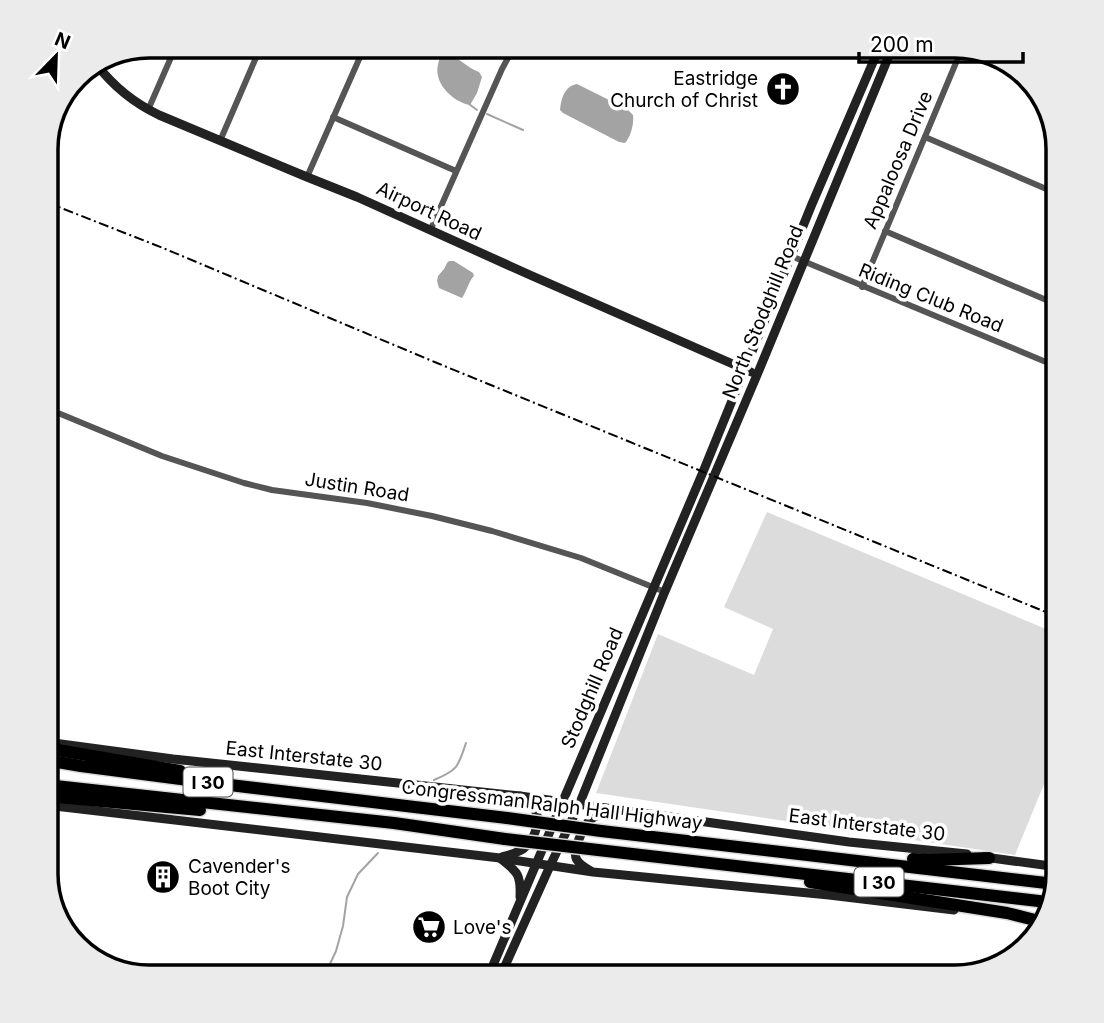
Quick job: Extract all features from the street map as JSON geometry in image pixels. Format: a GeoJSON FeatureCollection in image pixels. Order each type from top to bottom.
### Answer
{"type":"FeatureCollection","features":[{"type":"Feature","properties":{"kind":"highway"},"geometry":{"type":"LineString","coordinates":[[58,747],[211,776],[339,794],[370,802]]}},
{"type":"Feature","properties":{"kind":"highway","name":"Congressman Ralph Hall Highway"},"geometry":{"type":"LineString","coordinates":[[58,762],[601,831],[1046,883]]}},
{"type":"Feature","properties":{"kind":"highway","name":"Congressman Ralph Hall Highway"},"geometry":{"type":"LineString","coordinates":[[58,786],[333,816],[505,839],[1042,901]]}},
{"type":"Feature","properties":{"kind":"highway"},"geometry":{"type":"LineString","coordinates":[[58,797],[239,814],[310,818],[333,816]]}},
{"type":"Feature","properties":{"kind":"highway"},"geometry":{"type":"LineString","coordinates":[[740,848],[759,846],[928,860],[989,858]]}},
{"type":"Feature","properties":{"kind":"highway"},"geometry":{"type":"LineString","coordinates":[[710,863],[775,877],[1007,913],[1034,920]]}},
{"type":"Feature","properties":{"kind":"main road","name":"North Stodghill Road"},"geometry":{"type":"LineString","coordinates":[[654,587],[875,58]]}},
{"type":"Feature","properties":{"kind":"main road","name":"North Stodghill Road"},"geometry":{"type":"LineString","coordinates":[[665,592],[888,58]]}},
{"type":"Feature","properties":{"kind":"main road","name":"Airport Road"},"geometry":{"type":"LineString","coordinates":[[102,71],[120,91],[148,110],[357,197],[757,374]]}},
{"type":"Feature","properties":{"kind":"main road","name":"Stodghill Road"},"geometry":{"type":"LineString","coordinates":[[493,965],[654,587]]}},
{"type":"Feature","properties":{"kind":"main road","name":"Stodghill Road"},"geometry":{"type":"LineString","coordinates":[[505,965],[579,805],[665,592]]}},
{"type":"Feature","properties":{"kind":"main road","name":"East Interstate 30"},"geometry":{"type":"LineString","coordinates":[[58,746],[520,796],[849,842],[1046,865]]}},
{"type":"Feature","properties":{"kind":"main road"},"geometry":{"type":"LineString","coordinates":[[500,858],[523,849],[534,834],[538,818],[536,812],[520,796]]}},
{"type":"Feature","properties":{"kind":"main road"},"geometry":{"type":"LineString","coordinates":[[58,806],[500,858],[593,873],[829,895],[1033,920]]}},
{"type":"Feature","properties":{"kind":"main road"},"geometry":{"type":"LineString","coordinates":[[593,873],[578,862],[575,856],[579,839],[593,817],[622,810]]}},
{"type":"Feature","properties":{"kind":"main road"},"geometry":{"type":"LineString","coordinates":[[500,858],[515,870],[520,879],[520,902]]}},
{"type":"Feature","properties":{"kind":"street"},"geometry":{"type":"LineString","coordinates":[[148,110],[171,58]]}},
{"type":"Feature","properties":{"kind":"street"},"geometry":{"type":"LineString","coordinates":[[220,141],[256,58]]}},
{"type":"Feature","properties":{"kind":"street"},"geometry":{"type":"LineString","coordinates":[[307,177],[359,58]]}},
{"type":"Feature","properties":{"kind":"street"},"geometry":{"type":"LineString","coordinates":[[430,231],[508,58]]}},
{"type":"Feature","properties":{"kind":"street","name":"Appaloosa Drive"},"geometry":{"type":"LineString","coordinates":[[862,287],[958,58]]}},
{"type":"Feature","properties":{"kind":"street"},"geometry":{"type":"LineString","coordinates":[[332,117],[456,171]]}},
{"type":"Feature","properties":{"kind":"street"},"geometry":{"type":"LineString","coordinates":[[925,137],[1046,189]]}},
{"type":"Feature","properties":{"kind":"street"},"geometry":{"type":"LineString","coordinates":[[885,231],[1046,300]]}},
{"type":"Feature","properties":{"kind":"street","name":"Riding Club Road"},"geometry":{"type":"LineString","coordinates":[[791,256],[1046,362]]}},
{"type":"Feature","properties":{"kind":"street","name":"Justin Road"},"geometry":{"type":"LineString","coordinates":[[58,413],[162,456],[244,484],[367,503],[456,522],[581,558],[665,592]]}},
{"type":"Feature","properties":{"kind":"shaded area"},"geometry":{"type":"Polygon","coordinates":[[[440,58],[456,58],[479,72],[482,77],[470,105],[460,102],[442,86],[437,73],[440,58]]]}},
{"type":"Feature","properties":{"kind":"shaded area"},"geometry":{"type":"Polygon","coordinates":[[[577,84],[627,109],[633,115],[632,130],[625,143],[560,110],[564,93],[577,84]]]}},
{"type":"Feature","properties":{"kind":"shaded area"},"geometry":{"type":"Polygon","coordinates":[[[449,261],[454,261],[473,273],[474,276],[462,298],[439,288],[438,276],[449,261]]]}},
{"type":"Feature","properties":{"kind":"shaded area"},"geometry":{"type":"Polygon","coordinates":[[[767,512],[1046,629],[1046,779],[1015,855],[596,793],[658,634],[754,675],[773,629],[724,607],[767,512]]]}},
{"type":"Feature","properties":{"kind":"waterway"},"geometry":{"type":"LineString","coordinates":[[477,58],[485,58]]}},
{"type":"Feature","properties":{"kind":"waterway"},"geometry":{"type":"LineString","coordinates":[[469,104],[477,110]]}},
{"type":"Feature","properties":{"kind":"waterway"},"geometry":{"type":"LineString","coordinates":[[487,114],[523,130]]}},
{"type":"Feature","properties":{"kind":"waterway"},"geometry":{"type":"LineString","coordinates":[[434,780],[456,767],[466,743]]}},
{"type":"Feature","properties":{"kind":"waterway"},"geometry":{"type":"LineString","coordinates":[[330,965],[343,926],[347,897],[358,874],[378,853]]}},
{"type":"Feature","properties":{"kind":"railway"},"geometry":{"type":"LineString","coordinates":[[58,207],[1046,612]]}},
{"type":"Feature","properties":{"kind":"place","name":"Eastridge Church of Christ"},"geometry":{"type":"Point","coordinates":[783,89]}},
{"type":"Feature","properties":{"kind":"place","name":"Cavender's Boot City"},"geometry":{"type":"Point","coordinates":[163,877]}},
{"type":"Feature","properties":{"kind":"place","name":"Love's"},"geometry":{"type":"Point","coordinates":[429,927]}}]}
